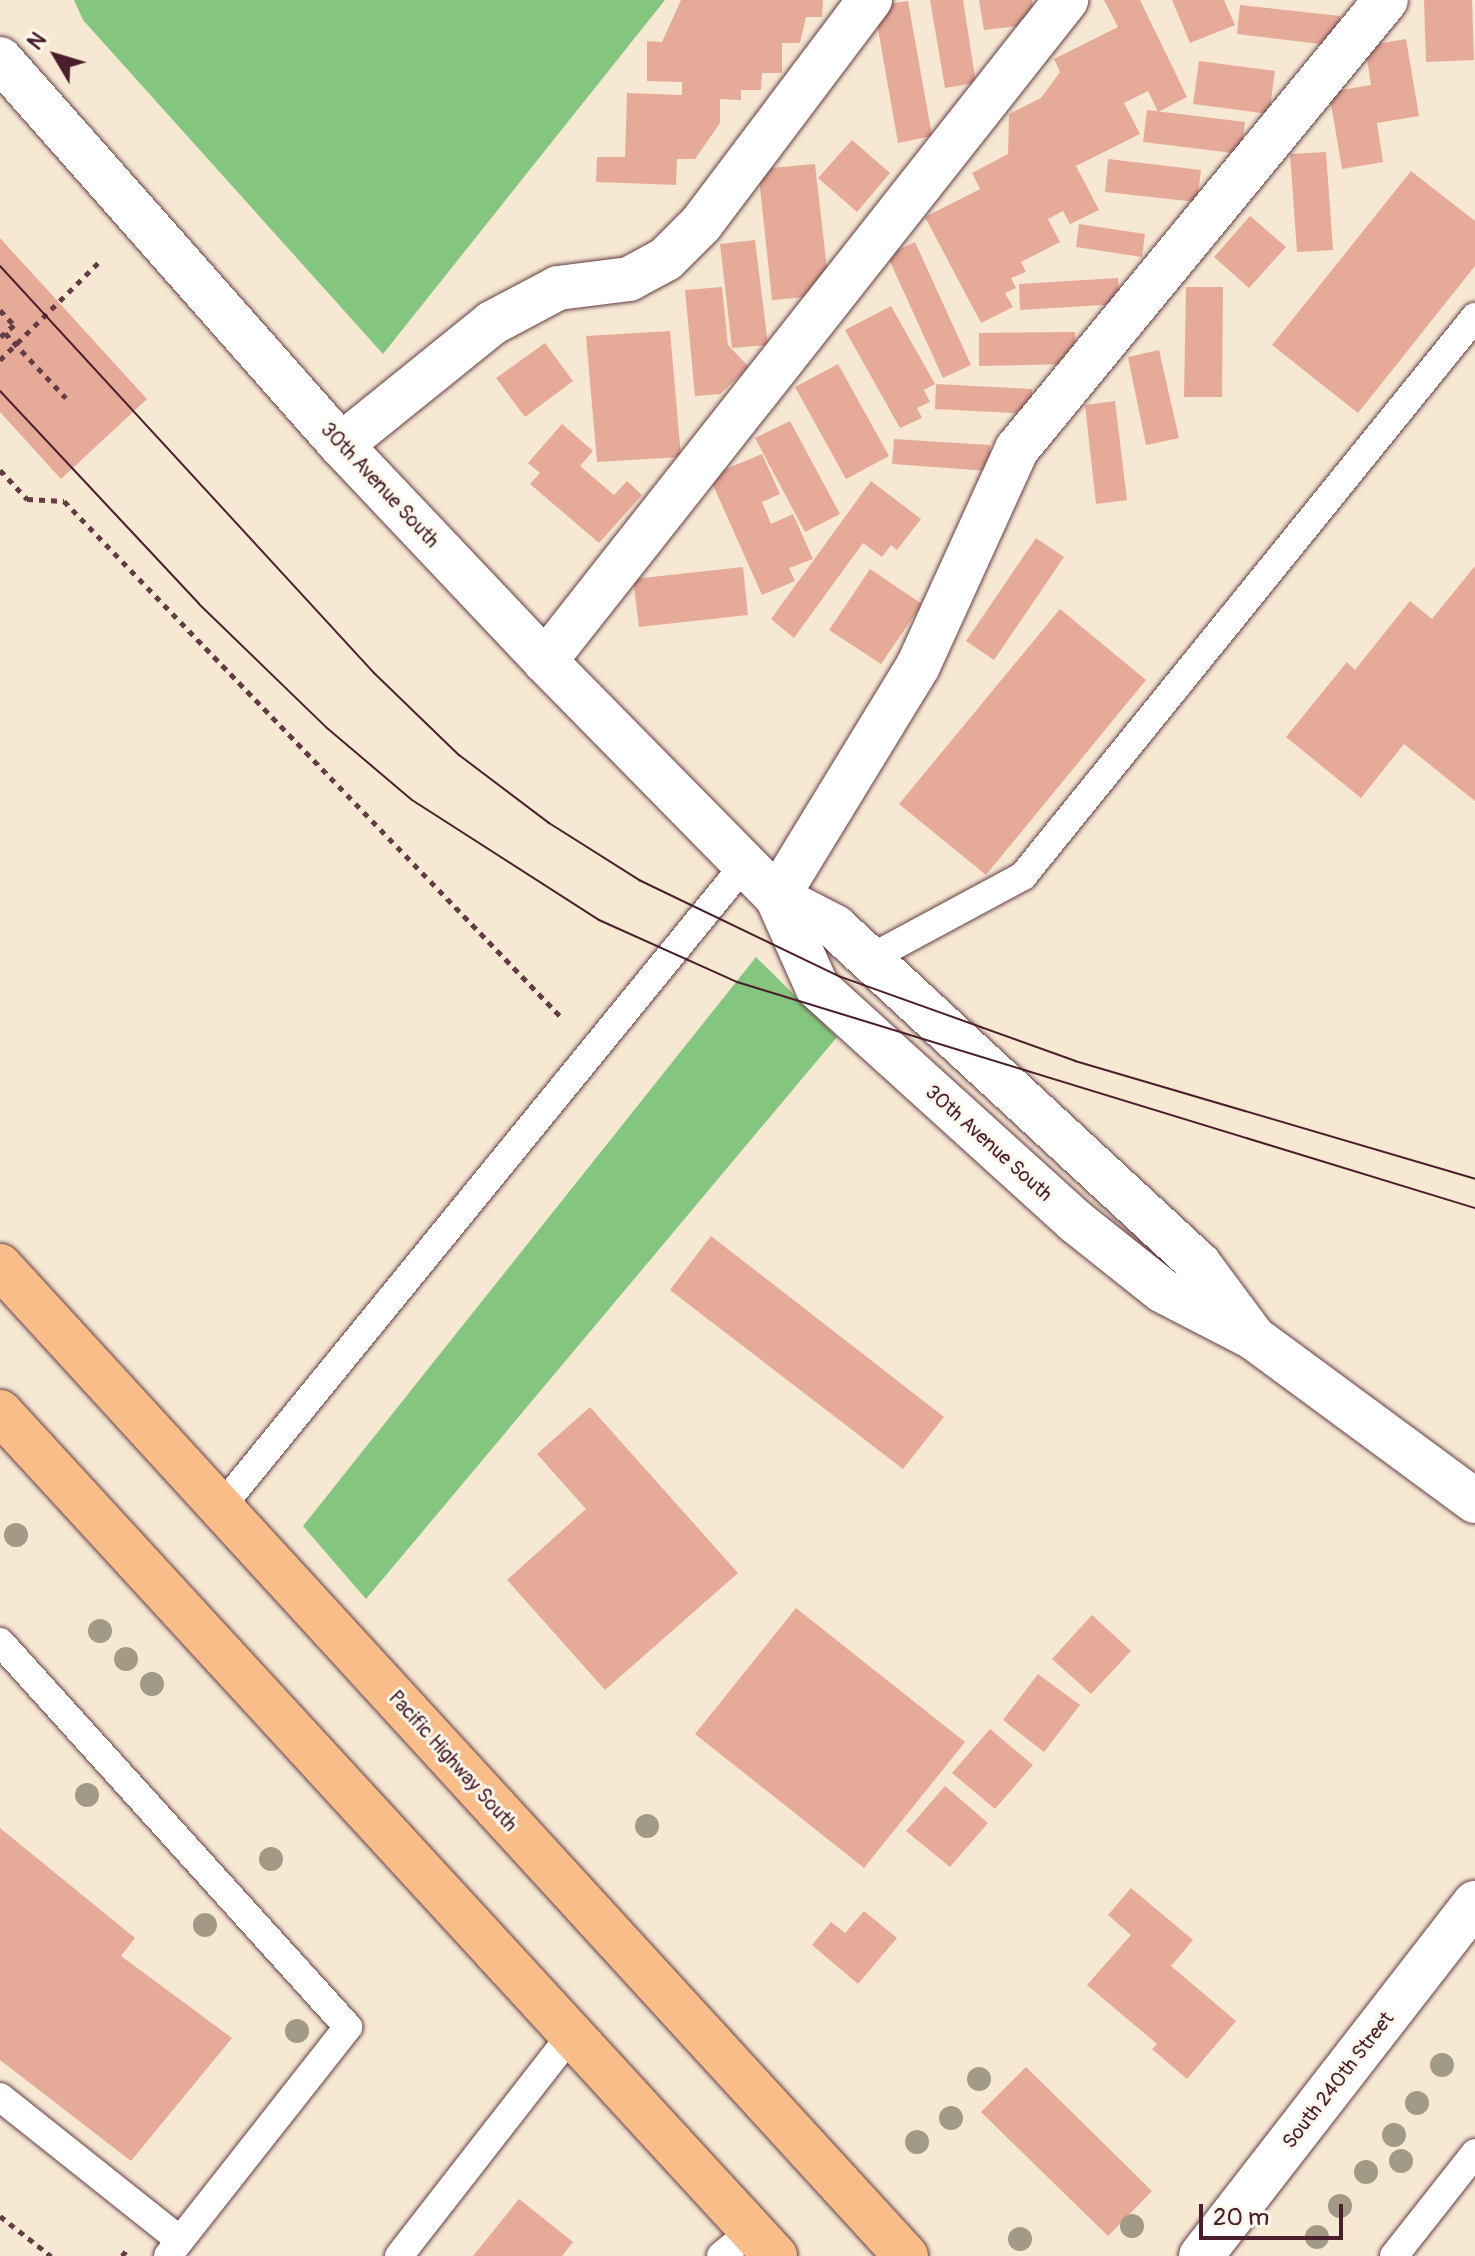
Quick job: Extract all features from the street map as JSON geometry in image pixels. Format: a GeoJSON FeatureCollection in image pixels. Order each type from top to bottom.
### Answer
{"type":"FeatureCollection","features":[{"type":"Feature","properties":{"kind":"main road","name":"Pacific Highway South"},"geometry":{"type":"LineString","coordinates":[[0,1266],[906,2256]]}},
{"type":"Feature","properties":{"kind":"main road"},"geometry":{"type":"LineString","coordinates":[[0,1412],[571,2035],[749,2248]]}},
{"type":"Feature","properties":{"kind":"street"},"geometry":{"type":"LineString","coordinates":[[341,445],[492,323],[558,288],[629,279],[666,259],[701,224],[870,0]]}},
{"type":"Feature","properties":{"kind":"street"},"geometry":{"type":"LineString","coordinates":[[545,661],[1066,0]]}},
{"type":"Feature","properties":{"kind":"street"},"geometry":{"type":"LineString","coordinates":[[777,897],[918,666],[1017,449],[1386,0]]}},
{"type":"Feature","properties":{"kind":"street","name":"30th Avenue South"},"geometry":{"type":"LineString","coordinates":[[0,59],[341,445],[545,661],[777,897],[835,927],[1199,1264],[1254,1338]]}},
{"type":"Feature","properties":{"kind":"street","name":"30th Avenue South"},"geometry":{"type":"LineString","coordinates":[[777,897],[817,987],[1075,1221],[1163,1291],[1254,1338],[1475,1501]]}},
{"type":"Feature","properties":{"kind":"street","name":"South 240th Street"},"geometry":{"type":"LineString","coordinates":[[1201,2256],[1475,1903]]}},
{"type":"Feature","properties":{"kind":"lane"},"geometry":{"type":"LineString","coordinates":[[869,959],[1023,876],[1475,317]]}},
{"type":"Feature","properties":{"kind":"lane"},"geometry":{"type":"LineString","coordinates":[[222,1506],[745,864]]}},
{"type":"Feature","properties":{"kind":"lane"},"geometry":{"type":"LineString","coordinates":[[0,1642],[348,2027],[174,2248],[0,2097]]}},
{"type":"Feature","properties":{"kind":"lane"},"geometry":{"type":"LineString","coordinates":[[399,2256],[571,2035]]}},
{"type":"Feature","properties":{"kind":"lane"},"geometry":{"type":"LineString","coordinates":[[1394,2256],[1475,2153]]}},
{"type":"Feature","properties":{"kind":"path"},"geometry":{"type":"LineString","coordinates":[[0,360],[100,261]]}},
{"type":"Feature","properties":{"kind":"path"},"geometry":{"type":"LineString","coordinates":[[0,310],[14,325],[3,335],[66,398]]}},
{"type":"Feature","properties":{"kind":"path"},"geometry":{"type":"LineString","coordinates":[[0,470],[27,499],[64,501],[561,1017]]}},
{"type":"Feature","properties":{"kind":"path"},"geometry":{"type":"LineString","coordinates":[[0,2216],[51,2256]]}},
{"type":"Feature","properties":{"kind":"green space"},"geometry":{"type":"Polygon","coordinates":[[[74,0],[665,0],[383,354],[83,20],[74,0]]]}},
{"type":"Feature","properties":{"kind":"green space"},"geometry":{"type":"Polygon","coordinates":[[[756,957],[837,1037],[366,1599],[303,1526],[756,957]]]}},
{"type":"Feature","properties":{"kind":"building"},"geometry":{"type":"Polygon","coordinates":[[[681,0],[823,0],[822,17],[806,17],[800,43],[782,43],[782,73],[762,73],[761,90],[741,90],[741,100],[720,99],[720,123],[695,159],[677,159],[676,185],[596,182],[597,157],[625,157],[627,93],[682,95],[682,82],[647,81],[647,41],[662,42],[681,0]]]}},
{"type":"Feature","properties":{"kind":"building"},"geometry":{"type":"Polygon","coordinates":[[[930,0],[963,0],[976,83],[945,88],[930,0]]]}},
{"type":"Feature","properties":{"kind":"building"},"geometry":{"type":"Polygon","coordinates":[[[979,0],[1032,0],[1036,24],[984,30],[979,0]]]}},
{"type":"Feature","properties":{"kind":"building"},"geometry":{"type":"Polygon","coordinates":[[[1104,0],[1140,0],[1187,97],[1158,112],[1148,91],[1124,103],[1140,134],[1076,166],[1099,210],[1070,224],[1063,211],[1048,219],[1060,242],[1021,262],[1026,272],[1011,278],[1016,288],[1005,293],[1013,307],[981,323],[925,217],[980,189],[972,173],[1008,154],[1009,114],[1041,98],[1060,72],[1054,59],[1118,27],[1104,0]]]}},
{"type":"Feature","properties":{"kind":"building"},"geometry":{"type":"Polygon","coordinates":[[[1172,0],[1224,0],[1235,25],[1190,43],[1172,0]]]}},
{"type":"Feature","properties":{"kind":"building"},"geometry":{"type":"Polygon","coordinates":[[[1424,0],[1472,0],[1474,60],[1426,62],[1424,0]]]}},
{"type":"Feature","properties":{"kind":"building"},"geometry":{"type":"Polygon","coordinates":[[[908,1],[932,136],[898,143],[874,6],[908,1]]]}},
{"type":"Feature","properties":{"kind":"building"},"geometry":{"type":"Polygon","coordinates":[[[1240,5],[1340,16],[1337,46],[1237,34],[1240,5]]]}},
{"type":"Feature","properties":{"kind":"building"},"geometry":{"type":"Polygon","coordinates":[[[1406,39],[1419,116],[1377,123],[1383,162],[1342,169],[1329,92],[1371,85],[1365,46],[1406,39]]]}},
{"type":"Feature","properties":{"kind":"building"},"geometry":{"type":"Polygon","coordinates":[[[1199,61],[1275,71],[1269,114],[1193,104],[1199,61]]]}},
{"type":"Feature","properties":{"kind":"building"},"geometry":{"type":"Polygon","coordinates":[[[1147,110],[1245,122],[1241,154],[1143,142],[1147,110]]]}},
{"type":"Feature","properties":{"kind":"building"},"geometry":{"type":"Polygon","coordinates":[[[852,140],[890,173],[857,212],[818,178],[852,140]]]}},
{"type":"Feature","properties":{"kind":"building"},"geometry":{"type":"Polygon","coordinates":[[[1326,152],[1333,250],[1297,252],[1290,154],[1326,152]]]}},
{"type":"Feature","properties":{"kind":"building"},"geometry":{"type":"Polygon","coordinates":[[[1108,159],[1201,170],[1197,202],[1105,192],[1108,159]]]}},
{"type":"Feature","properties":{"kind":"building"},"geometry":{"type":"Polygon","coordinates":[[[815,164],[830,295],[772,300],[758,169],[815,164]]]}},
{"type":"Feature","properties":{"kind":"building"},"geometry":{"type":"Polygon","coordinates":[[[1411,171],[1475,221],[1475,266],[1358,413],[1272,345],[1411,171]]]}},
{"type":"Feature","properties":{"kind":"building"},"geometry":{"type":"Polygon","coordinates":[[[1250,216],[1286,247],[1249,288],[1214,257],[1250,216]]]}},
{"type":"Feature","properties":{"kind":"building"},"geometry":{"type":"Polygon","coordinates":[[[1079,224],[1145,234],[1142,257],[1076,247],[1079,224]]]}},
{"type":"Feature","properties":{"kind":"building"},"geometry":{"type":"Polygon","coordinates":[[[0,238],[147,399],[61,479],[0,412],[0,238]]]}},
{"type":"Feature","properties":{"kind":"building"},"geometry":{"type":"Polygon","coordinates":[[[755,240],[768,345],[732,348],[720,244],[755,240]]]}},
{"type":"Feature","properties":{"kind":"building"},"geometry":{"type":"Polygon","coordinates":[[[915,242],[971,365],[943,378],[887,255],[915,242]]]}},
{"type":"Feature","properties":{"kind":"building"},"geometry":{"type":"Polygon","coordinates":[[[1118,278],[1120,304],[1020,310],[1019,284],[1118,278]]]}},
{"type":"Feature","properties":{"kind":"building"},"geometry":{"type":"Polygon","coordinates":[[[722,287],[728,345],[749,367],[720,394],[695,396],[685,290],[722,287]]]}},
{"type":"Feature","properties":{"kind":"building"},"geometry":{"type":"Polygon","coordinates":[[[1186,287],[1223,287],[1222,397],[1184,397],[1186,287]]]}},
{"type":"Feature","properties":{"kind":"building"},"geometry":{"type":"Polygon","coordinates":[[[891,306],[935,384],[924,390],[930,402],[917,408],[922,418],[900,428],[845,330],[891,306]]]}},
{"type":"Feature","properties":{"kind":"building"},"geometry":{"type":"Polygon","coordinates":[[[670,331],[681,457],[597,462],[586,336],[670,331]]]}},
{"type":"Feature","properties":{"kind":"building"},"geometry":{"type":"Polygon","coordinates":[[[1075,332],[1076,364],[979,366],[979,333],[1075,332]]]}},
{"type":"Feature","properties":{"kind":"building"},"geometry":{"type":"Polygon","coordinates":[[[545,343],[573,381],[525,417],[496,378],[545,343]]]}},
{"type":"Feature","properties":{"kind":"building"},"geometry":{"type":"Polygon","coordinates":[[[1159,350],[1179,438],[1146,445],[1128,357],[1159,350]]]}},
{"type":"Feature","properties":{"kind":"building"},"geometry":{"type":"Polygon","coordinates":[[[838,364],[889,456],[846,479],[795,387],[838,364]]]}},
{"type":"Feature","properties":{"kind":"building"},"geometry":{"type":"Polygon","coordinates":[[[936,384],[1032,389],[1032,414],[935,409],[936,384]]]}},
{"type":"Feature","properties":{"kind":"building"},"geometry":{"type":"Polygon","coordinates":[[[1115,401],[1127,500],[1096,504],[1085,405],[1115,401]]]}},
{"type":"Feature","properties":{"kind":"building"},"geometry":{"type":"Polygon","coordinates":[[[790,421],[840,514],[805,532],[755,438],[790,421]]]}},
{"type":"Feature","properties":{"kind":"building"},"geometry":{"type":"Polygon","coordinates":[[[562,424],[593,451],[580,466],[614,495],[627,481],[642,495],[599,543],[530,484],[540,473],[528,463],[562,424]]]}},
{"type":"Feature","properties":{"kind":"building"},"geometry":{"type":"Polygon","coordinates":[[[894,439],[990,445],[989,471],[892,464],[894,439]]]}},
{"type":"Feature","properties":{"kind":"building"},"geometry":{"type":"Polygon","coordinates":[[[762,454],[780,494],[762,502],[771,524],[793,514],[813,559],[789,568],[795,581],[762,595],[709,476],[762,454]]]}},
{"type":"Feature","properties":{"kind":"building"},"geometry":{"type":"Polygon","coordinates":[[[871,481],[921,519],[897,550],[891,545],[882,557],[863,543],[794,638],[771,619],[871,481]]]}},
{"type":"Feature","properties":{"kind":"building"},"geometry":{"type":"Polygon","coordinates":[[[1036,538],[1064,557],[994,660],[966,641],[1036,538]]]}},
{"type":"Feature","properties":{"kind":"building"},"geometry":{"type":"Polygon","coordinates":[[[1475,566],[1475,801],[1404,744],[1361,798],[1286,737],[1347,662],[1355,670],[1410,601],[1432,619],[1475,566]]]}},
{"type":"Feature","properties":{"kind":"building"},"geometry":{"type":"Polygon","coordinates":[[[743,567],[748,615],[639,627],[633,579],[743,567]]]}},
{"type":"Feature","properties":{"kind":"building"},"geometry":{"type":"Polygon","coordinates":[[[870,569],[922,604],[881,664],[829,630],[870,569]]]}},
{"type":"Feature","properties":{"kind":"building"},"geometry":{"type":"Polygon","coordinates":[[[1060,609],[1146,680],[986,875],[899,804],[1060,609]]]}},
{"type":"Feature","properties":{"kind":"building"},"geometry":{"type":"Polygon","coordinates":[[[711,1236],[944,1417],[903,1469],[670,1290],[711,1236]]]}},
{"type":"Feature","properties":{"kind":"building"},"geometry":{"type":"Polygon","coordinates":[[[590,1407],[738,1573],[605,1690],[507,1580],[586,1509],[537,1454],[590,1407]]]}},
{"type":"Feature","properties":{"kind":"building"},"geometry":{"type":"Polygon","coordinates":[[[796,1608],[965,1742],[864,1868],[695,1734],[796,1608]]]}},
{"type":"Feature","properties":{"kind":"building"},"geometry":{"type":"Polygon","coordinates":[[[1092,1615],[1131,1651],[1091,1694],[1052,1659],[1092,1615]]]}},
{"type":"Feature","properties":{"kind":"building"},"geometry":{"type":"Polygon","coordinates":[[[1038,1674],[1080,1705],[1044,1752],[1003,1720],[1038,1674]]]}},
{"type":"Feature","properties":{"kind":"building"},"geometry":{"type":"Polygon","coordinates":[[[990,1729],[1033,1765],[995,1809],[952,1773],[990,1729]]]}},
{"type":"Feature","properties":{"kind":"building"},"geometry":{"type":"Polygon","coordinates":[[[945,1786],[988,1823],[950,1867],[906,1831],[945,1786]]]}},
{"type":"Feature","properties":{"kind":"building"},"geometry":{"type":"Polygon","coordinates":[[[0,1828],[135,1938],[121,1956],[232,2038],[131,2161],[0,2060],[0,1828]]]}},
{"type":"Feature","properties":{"kind":"building"},"geometry":{"type":"Polygon","coordinates":[[[1131,1888],[1193,1940],[1171,1966],[1236,2021],[1187,2079],[1152,2049],[1157,2044],[1087,1985],[1131,1935],[1108,1915],[1131,1888]]]}},
{"type":"Feature","properties":{"kind":"building"},"geometry":{"type":"Polygon","coordinates":[[[864,1911],[897,1938],[858,1984],[812,1945],[831,1922],[845,1933],[864,1911]]]}},
{"type":"Feature","properties":{"kind":"building"},"geometry":{"type":"Polygon","coordinates":[[[1026,2067],[1152,2191],[1108,2236],[981,2112],[1026,2067]]]}},
{"type":"Feature","properties":{"kind":"building"},"geometry":{"type":"Polygon","coordinates":[[[519,2199],[573,2242],[562,2256],[473,2256],[519,2199]]]}},
{"type":"Feature","properties":{"kind":"tram line"},"geometry":{"type":"LineString","coordinates":[[0,266],[374,673],[459,755],[549,823],[639,880],[841,977],[1075,1061],[1475,1179]]}},
{"type":"Feature","properties":{"kind":"tram line"},"geometry":{"type":"LineString","coordinates":[[0,391],[199,604],[327,728],[412,800],[599,920],[737,982],[1475,1208]]}}]}
